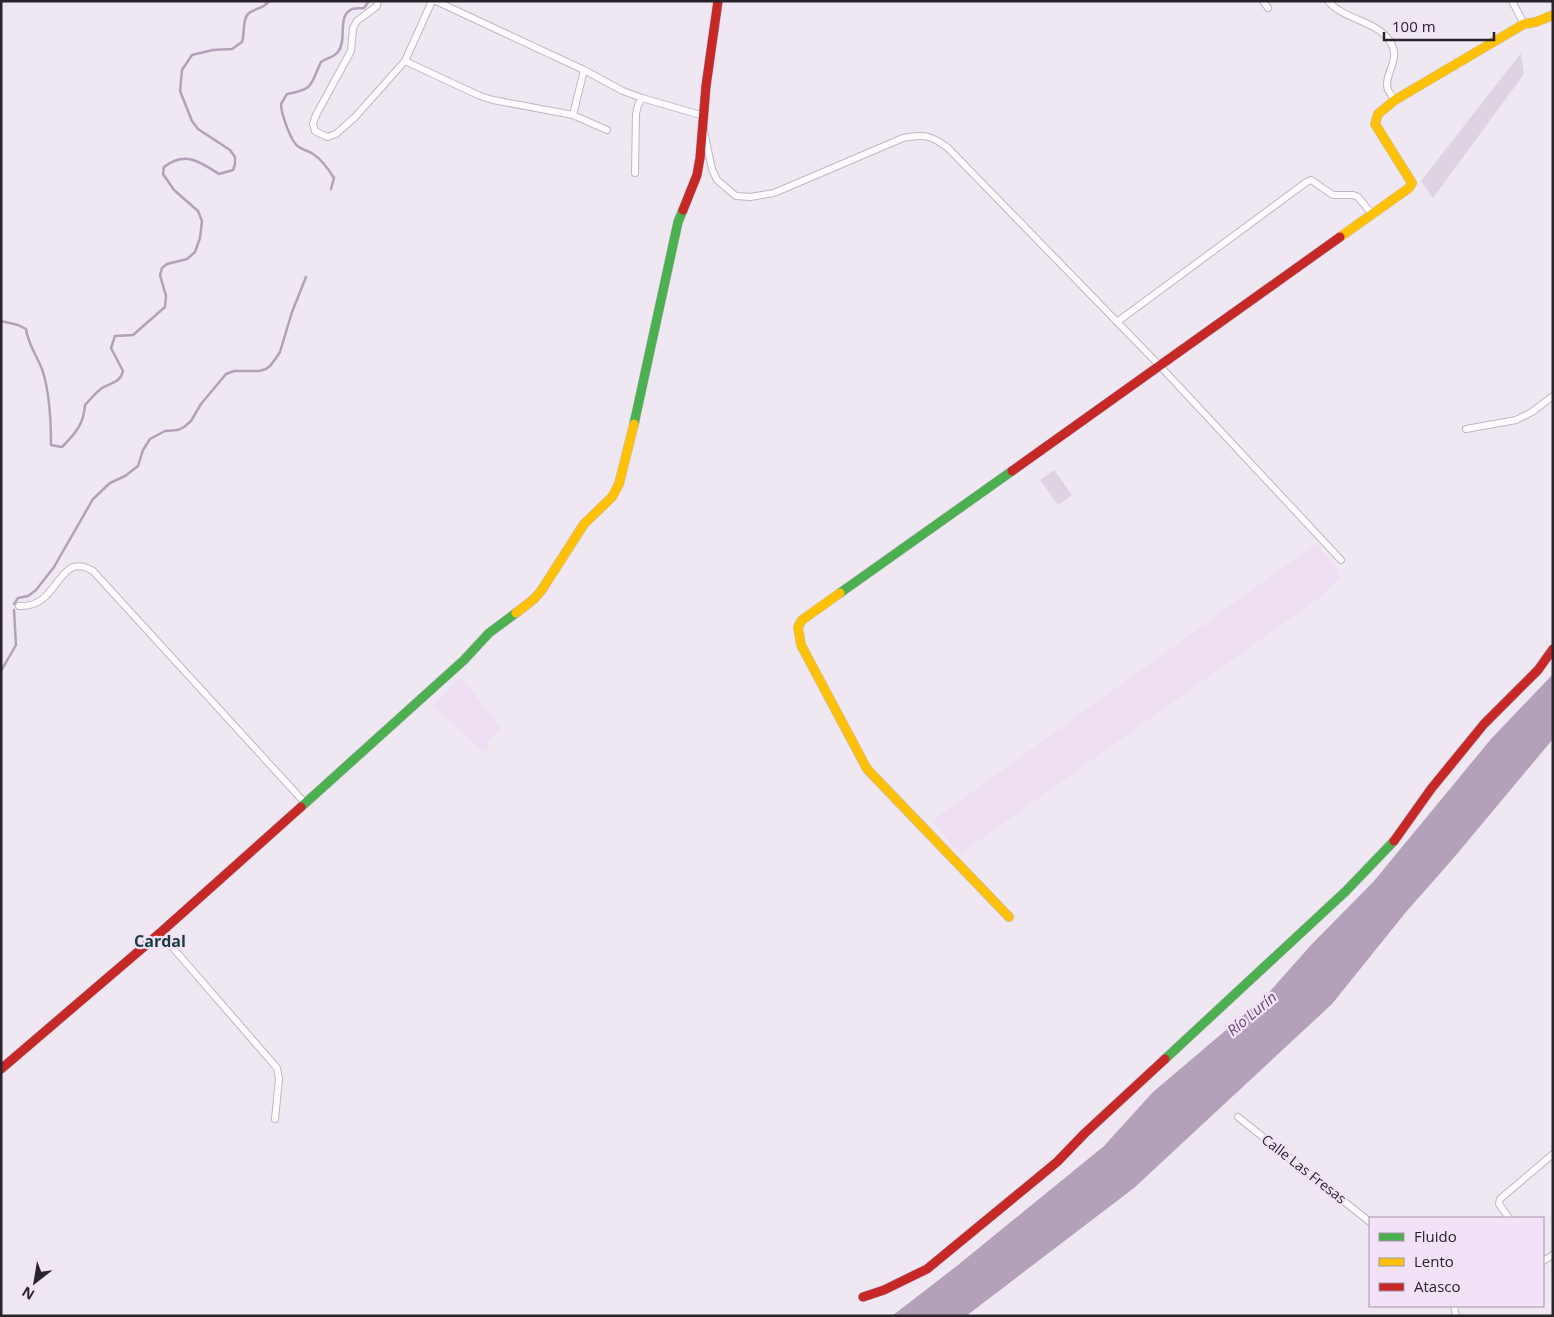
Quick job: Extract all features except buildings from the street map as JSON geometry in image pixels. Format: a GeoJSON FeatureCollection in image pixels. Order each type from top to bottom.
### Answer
{"type":"FeatureCollection","features":[{"type":"Feature","properties":{"kind":"street"},"geometry":{"type":"LineString","coordinates":[[378,1],[377,6],[357,21],[353,28],[351,51],[316,115],[313,124],[315,131],[327,137],[336,134],[355,117],[405,61],[434,1],[584,70],[624,92],[704,116]]}},
{"type":"Feature","properties":{"kind":"street"},"geometry":{"type":"LineString","coordinates":[[2,1067],[160,933],[464,660],[489,633],[534,599],[546,584],[584,524],[612,497],[629,449],[678,222],[697,175],[704,128],[706,86],[718,1]]}},
{"type":"Feature","properties":{"kind":"street"},"geometry":{"type":"LineString","coordinates":[[1263,1],[1268,8]]}},
{"type":"Feature","properties":{"kind":"street"},"geometry":{"type":"LineString","coordinates":[[1328,1],[1343,13],[1379,31],[1392,44],[1395,54],[1388,81],[1388,90],[1395,100]]}},
{"type":"Feature","properties":{"kind":"street"},"geometry":{"type":"LineString","coordinates":[[1512,1],[1524,24]]}},
{"type":"Feature","properties":{"kind":"street"},"geometry":{"type":"LineString","coordinates":[[1009,917],[867,769],[831,705],[801,645],[798,627],[802,620],[1409,188],[1412,183],[1410,178],[1377,129],[1375,124],[1378,114],[1395,100],[1524,24],[1536,22],[1553,15]]}},
{"type":"Feature","properties":{"kind":"street"},"geometry":{"type":"LineString","coordinates":[[405,61],[493,100],[573,115],[607,130]]}},
{"type":"Feature","properties":{"kind":"street"},"geometry":{"type":"LineString","coordinates":[[573,115],[584,70]]}},
{"type":"Feature","properties":{"kind":"street"},"geometry":{"type":"LineString","coordinates":[[635,173],[636,114],[642,98]]}},
{"type":"Feature","properties":{"kind":"street"},"geometry":{"type":"LineString","coordinates":[[704,128],[712,169],[717,180],[736,196],[750,197],[774,193],[903,138],[921,135],[936,138],[948,148],[1160,366],[1341,560]]}},
{"type":"Feature","properties":{"kind":"street"},"geometry":{"type":"LineString","coordinates":[[1117,322],[1308,181],[1311,180],[1333,195],[1353,195],[1358,197],[1372,214]]}},
{"type":"Feature","properties":{"kind":"street"},"geometry":{"type":"LineString","coordinates":[[1466,430],[1516,420],[1552,398]]}},
{"type":"Feature","properties":{"kind":"street"},"geometry":{"type":"LineString","coordinates":[[19,606],[37,604],[45,598],[69,568],[85,566],[93,571],[304,803]]}},
{"type":"Feature","properties":{"kind":"street"},"geometry":{"type":"LineString","coordinates":[[863,1297],[884,1290],[927,1269],[1019,1195],[1057,1162],[1085,1133],[1346,892],[1392,843],[1431,789],[1484,724],[1538,670],[1553,649]]}},
{"type":"Feature","properties":{"kind":"street"},"geometry":{"type":"LineString","coordinates":[[160,933],[277,1068],[279,1079],[275,1119]]}},
{"type":"Feature","properties":{"kind":"street","name":"Calle Las Fresas"},"geometry":{"type":"LineString","coordinates":[[1238,1117],[1369,1221]]}},
{"type":"Feature","properties":{"kind":"street"},"geometry":{"type":"LineString","coordinates":[[1509,1217],[1499,1204],[1500,1199],[1553,1154]]}},
{"type":"Feature","properties":{"kind":"shaded area"},"geometry":{"type":"Polygon","coordinates":[[[1521,53],[1524,74],[1433,198],[1421,181],[1521,53]]]}},
{"type":"Feature","properties":{"kind":"shaded area"},"geometry":{"type":"Polygon","coordinates":[[[1054,470],[1072,495],[1058,505],[1040,480],[1054,470]]]}},
{"type":"Feature","properties":{"kind":"shaded area"},"geometry":{"type":"Polygon","coordinates":[[[1317,543],[1339,572],[1339,578],[1324,594],[960,854],[932,821],[1317,543]]]}},
{"type":"Feature","properties":{"kind":"shaded area"},"geometry":{"type":"Polygon","coordinates":[[[461,677],[501,729],[488,741],[487,752],[474,744],[434,705],[461,677]]]}},
{"type":"Feature","properties":{"kind":"water","name":"Río Lurín"},"geometry":{"type":"Polygon","coordinates":[[[1553,674],[1553,739],[1406,912],[1332,1004],[1134,1188],[966,1316],[892,1316],[958,1265],[1104,1146],[1153,1092],[1265,997],[1311,945],[1374,881],[1491,739],[1553,674]]]}},
{"type":"Feature","properties":{"kind":"waterway"},"geometry":{"type":"LineString","coordinates":[[1,321],[26,329],[41,367],[47,390],[50,408],[51,445],[62,447],[78,428],[83,418],[85,405],[100,390],[118,380],[122,375],[123,371],[111,348],[115,336],[133,335],[165,307],[166,296],[160,275],[162,268],[167,264],[187,259],[195,252],[200,238],[202,221],[198,211],[174,190],[163,174],[164,167],[172,162],[185,159],[205,165],[219,174],[233,170],[235,164],[235,157],[230,150],[198,129],[192,121],[180,91],[182,70],[192,55],[213,50],[232,49],[242,42],[246,17],[250,12],[264,6],[269,1]]}},
{"type":"Feature","properties":{"kind":"waterway"},"geometry":{"type":"LineString","coordinates":[[331,189],[334,178],[319,159],[301,148],[293,140],[287,127],[281,104],[287,94],[303,90],[310,85],[321,62],[332,57],[341,47],[346,15],[352,9],[364,8],[369,1]]}},
{"type":"Feature","properties":{"kind":"waterway"},"geometry":{"type":"LineString","coordinates":[[14,604],[18,598],[28,596],[36,590],[54,567],[93,499],[110,483],[125,476],[138,466],[143,450],[150,439],[165,431],[178,430],[184,427],[191,421],[201,404],[226,374],[234,371],[259,371],[271,365],[280,352],[292,312],[306,277]]}},
{"type":"Feature","properties":{"kind":"waterway"},"geometry":{"type":"LineString","coordinates":[[1,671],[16,645],[14,610]]}},
{"type":"Feature","properties":{"kind":"traffic: fast"},"geometry":{"type":"LineString","coordinates":[[634,424],[678,222],[683,210]]}},
{"type":"Feature","properties":{"kind":"traffic: fast"},"geometry":{"type":"LineString","coordinates":[[840,593],[1012,471]]}},
{"type":"Feature","properties":{"kind":"traffic: fast"},"geometry":{"type":"LineString","coordinates":[[301,807],[464,660],[489,633],[516,613]]}},
{"type":"Feature","properties":{"kind":"traffic: fast"},"geometry":{"type":"LineString","coordinates":[[1165,1059],[1346,891],[1394,841]]}},
{"type":"Feature","properties":{"kind":"traffic: slow"},"geometry":{"type":"LineString","coordinates":[[1340,237],[1409,188],[1412,183],[1375,124],[1378,114],[1395,100],[1524,24],[1536,22],[1553,15]]}},
{"type":"Feature","properties":{"kind":"traffic: slow"},"geometry":{"type":"LineString","coordinates":[[516,613],[541,591],[584,524],[612,497],[619,484],[634,424]]}},
{"type":"Feature","properties":{"kind":"traffic: slow"},"geometry":{"type":"LineString","coordinates":[[840,593],[802,620],[798,627],[801,645],[867,769],[1009,917]]}},
{"type":"Feature","properties":{"kind":"traffic: jam"},"geometry":{"type":"LineString","coordinates":[[683,210],[697,175],[700,158],[706,86],[718,1]]}},
{"type":"Feature","properties":{"kind":"traffic: jam"},"geometry":{"type":"LineString","coordinates":[[1012,471],[1340,237]]}},
{"type":"Feature","properties":{"kind":"traffic: jam"},"geometry":{"type":"LineString","coordinates":[[1394,841],[1431,789],[1484,724],[1538,670],[1553,649]]}},
{"type":"Feature","properties":{"kind":"traffic: jam"},"geometry":{"type":"LineString","coordinates":[[1,1069],[160,933],[301,807]]}},
{"type":"Feature","properties":{"kind":"traffic: jam"},"geometry":{"type":"LineString","coordinates":[[863,1297],[884,1290],[927,1269],[1057,1162],[1085,1133],[1165,1059]]}},
{"type":"Feature","properties":{"kind":"district","name":"Cardal"},"geometry":{"type":"Point","coordinates":[160,941]}}]}
